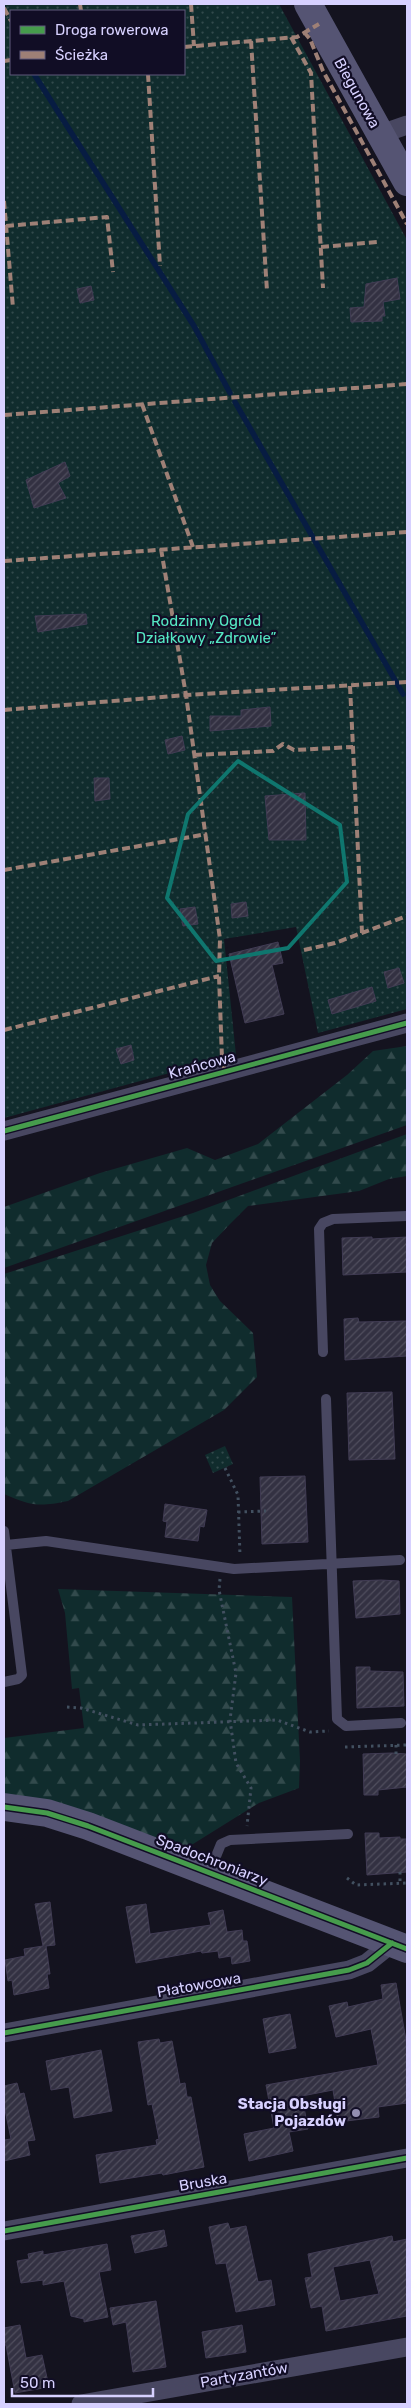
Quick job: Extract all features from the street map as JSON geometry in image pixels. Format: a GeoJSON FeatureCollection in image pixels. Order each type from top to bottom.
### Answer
{"type":"FeatureCollection","features":[{"type":"Feature","properties":{"kind":"street","name":"Biegunowa"},"geometry":{"type":"LineString","coordinates":[[308,4],[407,182]]}},
{"type":"Feature","properties":{"kind":"street"},"geometry":{"type":"LineString","coordinates":[[381,134],[407,124]]}},
{"type":"Feature","properties":{"kind":"street","name":"Krańcowa"},"geometry":{"type":"LineString","coordinates":[[4,1131],[407,1023]]}},
{"type":"Feature","properties":{"kind":"street","name":"Spadochroniarzy"},"geometry":{"type":"LineString","coordinates":[[4,1808],[30,1810],[61,1817],[210,1872],[400,1946]]}},
{"type":"Feature","properties":{"kind":"street","name":"Płatowcowa"},"geometry":{"type":"LineString","coordinates":[[4,2033],[349,1970],[400,1946]]}},
{"type":"Feature","properties":{"kind":"street","name":"Bruska"},"geometry":{"type":"LineString","coordinates":[[4,2231],[407,2158]]}},
{"type":"Feature","properties":{"kind":"street","name":"Partyzantów"},"geometry":{"type":"LineString","coordinates":[[81,2404],[407,2347]]}},
{"type":"Feature","properties":{"kind":"lane"},"geometry":{"type":"LineString","coordinates":[[322,1352],[319,1229],[323,1223],[333,1219],[407,1216]]}},
{"type":"Feature","properties":{"kind":"lane"},"geometry":{"type":"LineString","coordinates":[[326,1399],[337,1719],[346,1726],[401,1723]]}},
{"type":"Feature","properties":{"kind":"lane"},"geometry":{"type":"LineString","coordinates":[[4,1531],[22,1675],[18,1679],[4,1682]]}},
{"type":"Feature","properties":{"kind":"lane"},"geometry":{"type":"LineString","coordinates":[[6,1545],[46,1541],[240,1569],[400,1560]]}},
{"type":"Feature","properties":{"kind":"lane"},"geometry":{"type":"LineString","coordinates":[[210,1872],[221,1844],[230,1840],[348,1834]]}},
{"type":"Feature","properties":{"kind":"path"},"geometry":{"type":"LineString","coordinates":[[225,1468],[238,1495],[240,1569]]}},
{"type":"Feature","properties":{"kind":"path"},"geometry":{"type":"LineString","coordinates":[[238,1512],[266,1511]]}},
{"type":"Feature","properties":{"kind":"path"},"geometry":{"type":"LineString","coordinates":[[221,1567],[219,1590],[236,1673],[231,1722],[237,1767],[251,1788],[247,1815],[247,1839]]}},
{"type":"Feature","properties":{"kind":"path"},"geometry":{"type":"LineString","coordinates":[[67,1707],[99,1712],[138,1724],[277,1720],[310,1732],[332,1731],[346,1726]]}},
{"type":"Feature","properties":{"kind":"path"},"geometry":{"type":"LineString","coordinates":[[344,1747],[407,1745]]}},
{"type":"Feature","properties":{"kind":"path"},"geometry":{"type":"LineString","coordinates":[[396,1746],[396,1755]]}},
{"type":"Feature","properties":{"kind":"path"},"geometry":{"type":"LineString","coordinates":[[400,1872],[400,1883]]}},
{"type":"Feature","properties":{"kind":"path"},"geometry":{"type":"LineString","coordinates":[[347,1878],[356,1885],[407,1883]]}},
{"type":"Feature","properties":{"kind":"highlighted area"},"geometry":{"type":"Polygon","coordinates":[[[238,761],[340,825],[347,882],[288,948],[216,961],[167,898],[188,814],[238,761]]]}},
{"type":"Feature","properties":{"kind":"green space","name":"Rodzinny Ogród Działkowy „Zdrowie”"},"geometry":{"type":"Polygon","coordinates":[[[4,4],[279,4],[407,240],[407,1009],[318,1033],[296,927],[224,939],[236,1055],[4,1118],[4,4]]]}},
{"type":"Feature","properties":{"kind":"green space"},"geometry":{"type":"Polygon","coordinates":[[[407,1046],[407,1125],[4,1268],[4,1207],[100,1173],[187,1148],[215,1160],[258,1144],[347,1075],[373,1051],[407,1046]]]}},
{"type":"Feature","properties":{"kind":"green space"},"geometry":{"type":"Polygon","coordinates":[[[407,1134],[407,1176],[389,1179],[359,1191],[248,1206],[212,1243],[206,1265],[210,1285],[220,1301],[253,1333],[257,1377],[224,1410],[68,1501],[42,1505],[21,1501],[4,1494],[4,1274],[193,1213],[407,1134]]]}},
{"type":"Feature","properties":{"kind":"green space"},"geometry":{"type":"Polygon","coordinates":[[[225,1446],[233,1464],[213,1473],[205,1455],[225,1446]]]}},
{"type":"Feature","properties":{"kind":"green space"},"geometry":{"type":"Polygon","coordinates":[[[58,1589],[292,1597],[300,1761],[299,1788],[259,1803],[185,1849],[4,1796],[4,1738],[84,1728],[79,1688],[72,1689],[65,1613],[58,1589]]]}},
{"type":"Feature","properties":{"kind":"building"},"geometry":{"type":"Polygon","coordinates":[[[397,278],[400,299],[383,302],[385,316],[382,316],[382,321],[351,322],[350,308],[364,307],[366,284],[397,278]]]}},
{"type":"Feature","properties":{"kind":"building"},"geometry":{"type":"Polygon","coordinates":[[[91,286],[94,300],[80,303],[77,289],[91,286]]]}},
{"type":"Feature","properties":{"kind":"building"},"geometry":{"type":"Polygon","coordinates":[[[65,462],[70,476],[58,483],[66,498],[34,508],[26,480],[65,462]]]}},
{"type":"Feature","properties":{"kind":"building"},"geometry":{"type":"Polygon","coordinates":[[[86,614],[87,624],[38,632],[35,616],[86,614]]]}},
{"type":"Feature","properties":{"kind":"building"},"geometry":{"type":"Polygon","coordinates":[[[270,707],[271,726],[210,731],[210,716],[241,716],[241,710],[270,707]]]}},
{"type":"Feature","properties":{"kind":"building"},"geometry":{"type":"Polygon","coordinates":[[[182,736],[185,750],[168,754],[165,740],[182,736]]]}},
{"type":"Feature","properties":{"kind":"building"},"geometry":{"type":"Polygon","coordinates":[[[94,778],[109,778],[110,799],[95,801],[94,778]]]}},
{"type":"Feature","properties":{"kind":"building"},"geometry":{"type":"Polygon","coordinates":[[[305,793],[306,840],[269,840],[265,796],[305,793]]]}},
{"type":"Feature","properties":{"kind":"building"},"geometry":{"type":"Polygon","coordinates":[[[246,902],[248,916],[232,918],[231,904],[246,902]]]}},
{"type":"Feature","properties":{"kind":"building"},"geometry":{"type":"Polygon","coordinates":[[[195,907],[198,924],[183,926],[180,909],[195,907]]]}},
{"type":"Feature","properties":{"kind":"building"},"geometry":{"type":"Polygon","coordinates":[[[278,942],[283,963],[272,965],[284,1014],[245,1023],[229,954],[278,942]]]}},
{"type":"Feature","properties":{"kind":"building"},"geometry":{"type":"Polygon","coordinates":[[[399,968],[404,983],[388,988],[384,972],[399,968]]]}},
{"type":"Feature","properties":{"kind":"building"},"geometry":{"type":"Polygon","coordinates":[[[372,987],[376,1001],[332,1014],[328,1000],[372,987]]]}},
{"type":"Feature","properties":{"kind":"building"},"geometry":{"type":"Polygon","coordinates":[[[131,1045],[134,1060],[121,1064],[116,1049],[131,1045]]]}},
{"type":"Feature","properties":{"kind":"building"},"geometry":{"type":"Polygon","coordinates":[[[372,1237],[372,1239],[407,1237],[407,1272],[343,1275],[342,1238],[372,1237]]]}},
{"type":"Feature","properties":{"kind":"building"},"geometry":{"type":"Polygon","coordinates":[[[358,1318],[359,1322],[407,1321],[407,1356],[345,1360],[344,1319],[358,1318]]]}},
{"type":"Feature","properties":{"kind":"building"},"geometry":{"type":"Polygon","coordinates":[[[392,1392],[395,1459],[349,1460],[347,1393],[392,1392]]]}},
{"type":"Feature","properties":{"kind":"building"},"geometry":{"type":"Polygon","coordinates":[[[305,1476],[308,1542],[262,1544],[260,1477],[305,1476]]]}},
{"type":"Feature","properties":{"kind":"building"},"geometry":{"type":"Polygon","coordinates":[[[165,1504],[207,1510],[204,1527],[200,1526],[198,1541],[165,1537],[167,1522],[163,1521],[165,1504]]]}},
{"type":"Feature","properties":{"kind":"building"},"geometry":{"type":"Polygon","coordinates":[[[353,1581],[399,1581],[400,1614],[356,1618],[353,1581]]]}},
{"type":"Feature","properties":{"kind":"building"},"geometry":{"type":"Polygon","coordinates":[[[356,1667],[370,1667],[370,1671],[403,1672],[404,1706],[357,1708],[356,1667]]]}},
{"type":"Feature","properties":{"kind":"building"},"geometry":{"type":"Polygon","coordinates":[[[363,1754],[407,1754],[407,1787],[378,1790],[378,1795],[364,1795],[363,1754]]]}},
{"type":"Feature","properties":{"kind":"building"},"geometry":{"type":"Polygon","coordinates":[[[365,1833],[379,1833],[379,1838],[400,1837],[400,1839],[407,1839],[407,1872],[367,1875],[365,1833]]]}},
{"type":"Feature","properties":{"kind":"building"},"geometry":{"type":"Polygon","coordinates":[[[50,1902],[55,1945],[46,1946],[50,1974],[47,1974],[49,1988],[14,1995],[12,1980],[8,1981],[5,1960],[25,1956],[24,1949],[43,1946],[35,1904],[50,1902]]]}},
{"type":"Feature","properties":{"kind":"building"},"geometry":{"type":"Polygon","coordinates":[[[146,1904],[150,1934],[211,1925],[208,1913],[223,1910],[227,1932],[242,1930],[243,1941],[247,1941],[250,1961],[232,1964],[231,1956],[219,1958],[218,1951],[202,1953],[201,1951],[136,1963],[126,1907],[146,1904]]]}},
{"type":"Feature","properties":{"kind":"building"},"geometry":{"type":"Polygon","coordinates":[[[396,1983],[407,2046],[407,2103],[378,2107],[379,2117],[338,2122],[333,2090],[302,2096],[308,2129],[289,2132],[293,2151],[249,2161],[244,2134],[274,2128],[266,2085],[378,2065],[371,2029],[336,2037],[329,2006],[347,2002],[348,2007],[383,1999],[381,1985],[396,1983]]]}},
{"type":"Feature","properties":{"kind":"building"},"geometry":{"type":"Polygon","coordinates":[[[290,2014],[296,2048],[269,2053],[263,2019],[290,2014]]]}},
{"type":"Feature","properties":{"kind":"building"},"geometry":{"type":"Polygon","coordinates":[[[159,2039],[160,2043],[172,2041],[180,2084],[185,2083],[187,2097],[191,2097],[204,2167],[163,2175],[162,2173],[100,2183],[96,2155],[157,2145],[156,2140],[159,2139],[152,2104],[148,2105],[138,2042],[159,2039]]]}},
{"type":"Feature","properties":{"kind":"building"},"geometry":{"type":"Polygon","coordinates":[[[101,2050],[112,2111],[74,2118],[69,2087],[51,2090],[46,2061],[101,2050]]]}},
{"type":"Feature","properties":{"kind":"building"},"geometry":{"type":"Polygon","coordinates":[[[17,2083],[20,2094],[24,2093],[35,2140],[27,2141],[30,2155],[4,2161],[4,2140],[11,2139],[4,2105],[4,2086],[17,2083]]]}},
{"type":"Feature","properties":{"kind":"building"},"geometry":{"type":"Polygon","coordinates":[[[228,2223],[230,2229],[246,2226],[258,2282],[271,2280],[275,2305],[236,2312],[226,2263],[216,2264],[209,2227],[228,2223]]]}},
{"type":"Feature","properties":{"kind":"building"},"geometry":{"type":"Polygon","coordinates":[[[164,2230],[167,2246],[135,2253],[131,2236],[164,2230]]]}},
{"type":"Feature","properties":{"kind":"building"},"geometry":{"type":"Polygon","coordinates":[[[392,2236],[393,2242],[407,2239],[407,2316],[326,2331],[322,2306],[311,2308],[305,2278],[312,2277],[308,2254],[392,2236]],[[370,2260],[333,2267],[340,2301],[379,2294],[370,2260]]]}},
{"type":"Feature","properties":{"kind":"building"},"geometry":{"type":"Polygon","coordinates":[[[107,2244],[111,2270],[99,2272],[108,2317],[84,2322],[84,2319],[71,2316],[64,2281],[43,2285],[43,2280],[21,2283],[17,2261],[29,2259],[28,2254],[43,2251],[43,2255],[107,2244]]]}},
{"type":"Feature","properties":{"kind":"building"},"geometry":{"type":"Polygon","coordinates":[[[156,2301],[166,2367],[133,2372],[126,2322],[113,2325],[110,2308],[156,2301]]]}},
{"type":"Feature","properties":{"kind":"building"},"geometry":{"type":"Polygon","coordinates":[[[20,2325],[26,2358],[42,2355],[49,2387],[15,2393],[6,2345],[4,2345],[4,2328],[20,2325]]]}},
{"type":"Feature","properties":{"kind":"building"},"geometry":{"type":"Polygon","coordinates":[[[242,2325],[246,2352],[206,2358],[202,2332],[242,2325]]]}},
{"type":"Feature","properties":{"kind":"waterway"},"geometry":{"type":"LineString","coordinates":[[35,75],[194,326],[230,393]]}},
{"type":"Feature","properties":{"kind":"waterway"},"geometry":{"type":"LineString","coordinates":[[235,402],[403,694]]}},
{"type":"Feature","properties":{"kind":"marked path"},"geometry":{"type":"LineString","coordinates":[[80,4],[81,10]]}},
{"type":"Feature","properties":{"kind":"marked path"},"geometry":{"type":"LineString","coordinates":[[191,4],[194,46]]}},
{"type":"Feature","properties":{"kind":"marked path"},"geometry":{"type":"LineString","coordinates":[[4,8],[10,19]]}},
{"type":"Feature","properties":{"kind":"marked path"},"geometry":{"type":"LineString","coordinates":[[185,47],[297,37],[319,24]]}},
{"type":"Feature","properties":{"kind":"marked path"},"geometry":{"type":"LineString","coordinates":[[304,32],[310,39],[323,71],[407,224]]}},
{"type":"Feature","properties":{"kind":"marked path"},"geometry":{"type":"LineString","coordinates":[[291,37],[311,73],[323,288]]}},
{"type":"Feature","properties":{"kind":"marked path"},"geometry":{"type":"LineString","coordinates":[[251,41],[267,291]]}},
{"type":"Feature","properties":{"kind":"marked path"},"geometry":{"type":"LineString","coordinates":[[4,61],[10,60]]}},
{"type":"Feature","properties":{"kind":"marked path"},"geometry":{"type":"LineString","coordinates":[[148,75],[160,266]]}},
{"type":"Feature","properties":{"kind":"marked path"},"geometry":{"type":"LineString","coordinates":[[4,201],[13,308]]}},
{"type":"Feature","properties":{"kind":"marked path"},"geometry":{"type":"LineString","coordinates":[[6,226],[107,217],[113,272]]}},
{"type":"Feature","properties":{"kind":"marked path"},"geometry":{"type":"LineString","coordinates":[[321,247],[377,242]]}},
{"type":"Feature","properties":{"kind":"marked path"},"geometry":{"type":"LineString","coordinates":[[4,415],[407,384]]}},
{"type":"Feature","properties":{"kind":"marked path"},"geometry":{"type":"LineString","coordinates":[[142,404],[193,547]]}},
{"type":"Feature","properties":{"kind":"marked path"},"geometry":{"type":"LineString","coordinates":[[4,561],[407,532]]}},
{"type":"Feature","properties":{"kind":"marked path"},"geometry":{"type":"LineString","coordinates":[[161,549],[186,695],[220,939],[219,976],[222,1059],[225,1072]]}},
{"type":"Feature","properties":{"kind":"marked path"},"geometry":{"type":"LineString","coordinates":[[4,710],[186,695],[407,682]]}},
{"type":"Feature","properties":{"kind":"marked path"},"geometry":{"type":"LineString","coordinates":[[350,686],[362,933]]}},
{"type":"Feature","properties":{"kind":"marked path"},"geometry":{"type":"LineString","coordinates":[[194,755],[273,751],[283,744],[294,750],[353,747]]}},
{"type":"Feature","properties":{"kind":"marked path"},"geometry":{"type":"LineString","coordinates":[[4,870],[207,834]]}},
{"type":"Feature","properties":{"kind":"marked path"},"geometry":{"type":"LineString","coordinates":[[304,950],[335,943],[407,916]]}},
{"type":"Feature","properties":{"kind":"marked path"},"geometry":{"type":"LineString","coordinates":[[4,1030],[219,976]]}},
{"type":"Feature","properties":{"kind":"cycle path"},"geometry":{"type":"LineString","coordinates":[[4,1131],[407,1023]]}},
{"type":"Feature","properties":{"kind":"cycle path"},"geometry":{"type":"LineString","coordinates":[[4,1807],[47,1813],[88,1826],[407,1949]]}},
{"type":"Feature","properties":{"kind":"cycle path"},"geometry":{"type":"LineString","coordinates":[[4,2033],[349,1970],[367,1963],[392,1943]]}},
{"type":"Feature","properties":{"kind":"cycle path"},"geometry":{"type":"LineString","coordinates":[[4,2231],[407,2158]]}},
{"type":"Feature","properties":{"kind":"place","name":"Stacja Obsługi Pojazdów"},"geometry":{"type":"Point","coordinates":[356,2113]}}]}
